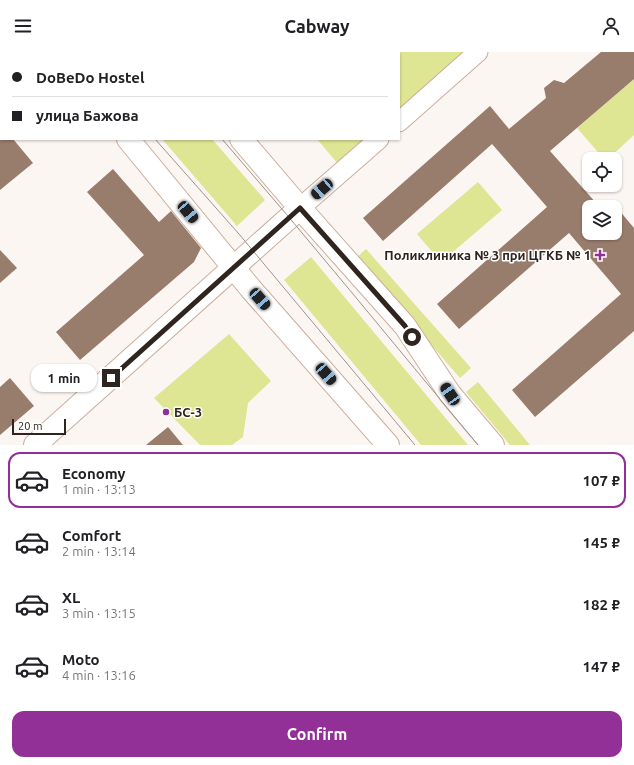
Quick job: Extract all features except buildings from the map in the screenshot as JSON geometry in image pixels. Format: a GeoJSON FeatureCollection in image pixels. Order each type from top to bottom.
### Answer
{"type":"FeatureCollection","features":[{"type":"Feature","properties":{"kind":"main road"},"geometry":{"type":"LineString","coordinates":[[129,140],[251,288],[388,445]]}},
{"type":"Feature","properties":{"kind":"main road"},"geometry":{"type":"LineString","coordinates":[[242,140],[405,326],[450,394],[493,445]]}},
{"type":"Feature","properties":{"kind":"main road"},"geometry":{"type":"LineString","coordinates":[[35,445],[300,208]]}},
{"type":"Feature","properties":{"kind":"street"},"geometry":{"type":"LineString","coordinates":[[400,121],[478,52]]}},
{"type":"Feature","properties":{"kind":"street"},"geometry":{"type":"LineString","coordinates":[[300,208],[378,140]]}},
{"type":"Feature","properties":{"kind":"green space"},"geometry":{"type":"Polygon","coordinates":[[[400,52],[467,52],[400,111],[400,52]]]}},
{"type":"Feature","properties":{"kind":"green space"},"geometry":{"type":"Polygon","coordinates":[[[634,79],[634,135],[616,152],[598,152],[577,128],[634,79]]]}},
{"type":"Feature","properties":{"kind":"green space"},"geometry":{"type":"Polygon","coordinates":[[[163,140],[213,140],[265,200],[237,226],[163,140]]]}},
{"type":"Feature","properties":{"kind":"green space"},"geometry":{"type":"Polygon","coordinates":[[[318,140],[368,140],[339,165],[318,140]]]}},
{"type":"Feature","properties":{"kind":"green space"},"geometry":{"type":"Polygon","coordinates":[[[478,182],[502,210],[441,262],[417,234],[478,182]]]}},
{"type":"Feature","properties":{"kind":"green space"},"geometry":{"type":"Polygon","coordinates":[[[366,249],[471,368],[460,378],[356,258],[366,249]]]}},
{"type":"Feature","properties":{"kind":"green space"},"geometry":{"type":"Polygon","coordinates":[[[311,257],[468,445],[421,445],[284,280],[311,257]]]}},
{"type":"Feature","properties":{"kind":"green space"},"geometry":{"type":"Polygon","coordinates":[[[229,334],[271,381],[248,403],[243,437],[232,445],[200,445],[154,398],[229,334]]]}},
{"type":"Feature","properties":{"kind":"green space"},"geometry":{"type":"Polygon","coordinates":[[[478,382],[530,445],[510,445],[466,392],[478,382]]]}},
{"type":"Feature","properties":{"kind":"tram line"},"geometry":{"type":"LineString","coordinates":[[156,140],[239,234],[415,445]]}},
{"type":"Feature","properties":{"kind":"tram line"},"geometry":{"type":"LineString","coordinates":[[223,140],[319,253],[478,445]]}},
{"type":"Feature","properties":{"kind":"place","name":"Поликлиника № 3 при ЦГКБ № 1"},"geometry":{"type":"Point","coordinates":[600,255]}},
{"type":"Feature","properties":{"kind":"place","name":"БС-3"},"geometry":{"type":"Point","coordinates":[166,412]}},
{"type":"Feature","properties":{"kind":"route"},"geometry":{"type":"LineString","coordinates":[[111,378],[300,208],[405,326],[412,337]]}}]}
